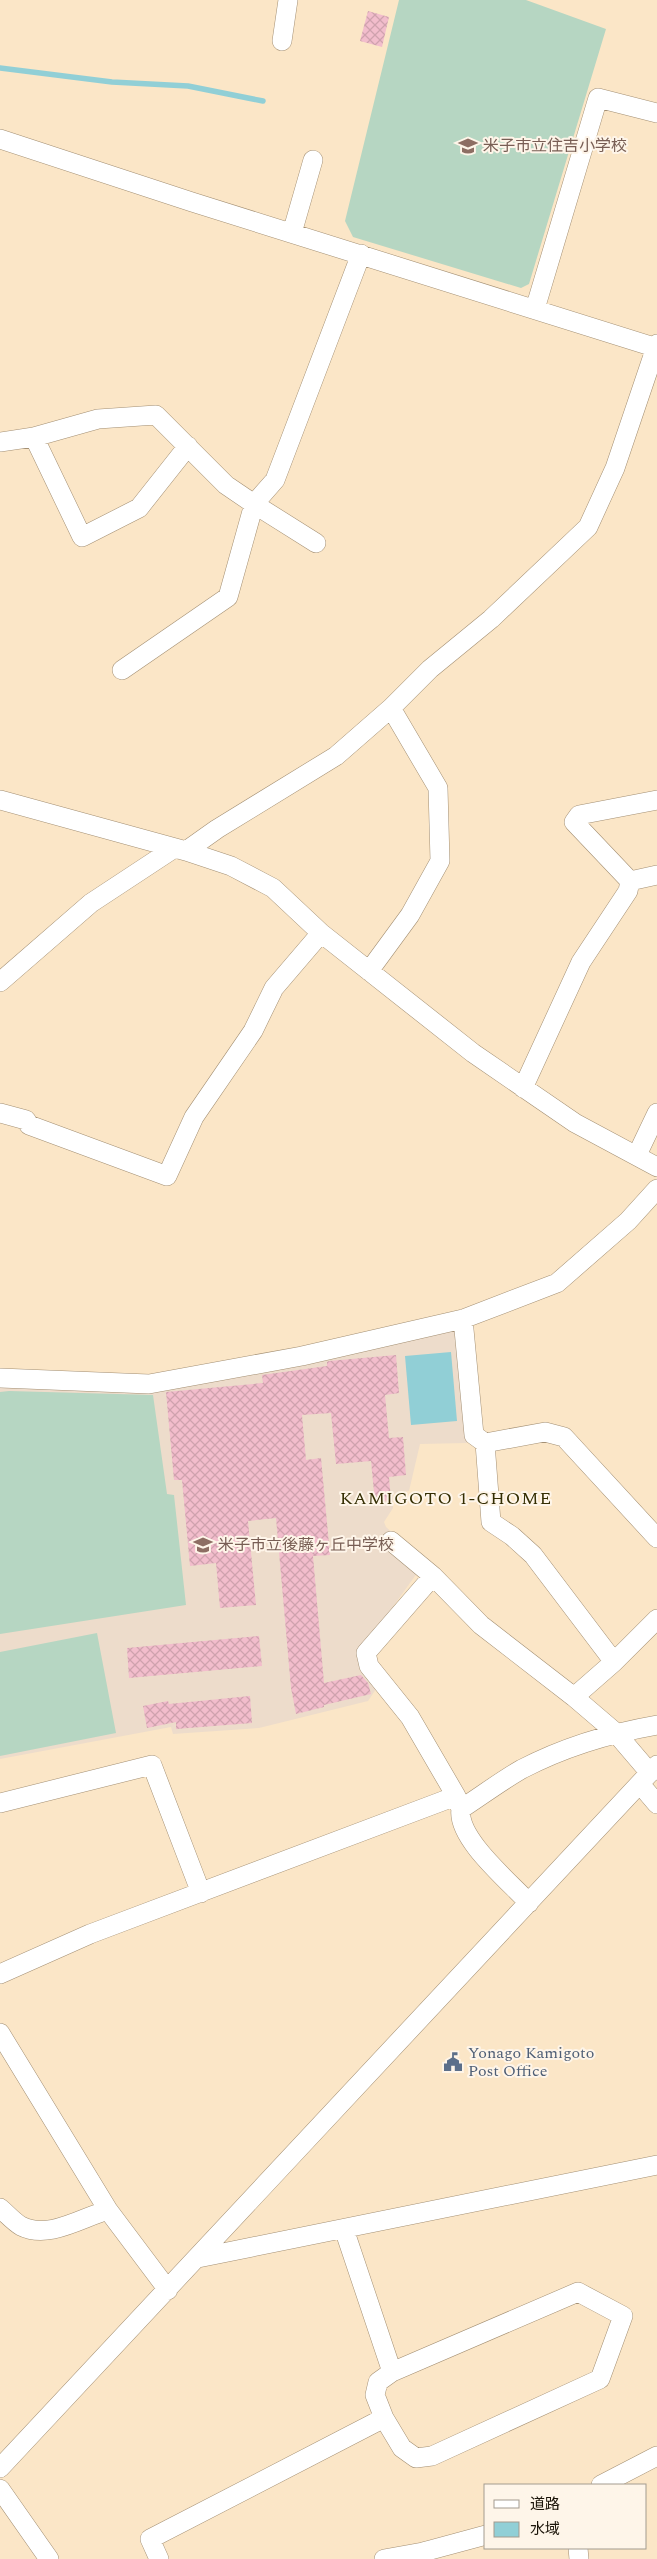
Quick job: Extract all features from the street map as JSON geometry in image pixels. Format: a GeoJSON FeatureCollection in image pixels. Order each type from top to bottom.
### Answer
{"type":"FeatureCollection","features":[{"type":"Feature","properties":{"kind":"street"},"geometry":{"type":"LineString","coordinates":[[282,41],[288,0]]}},
{"type":"Feature","properties":{"kind":"street"},"geometry":{"type":"LineString","coordinates":[[535,309],[598,98],[657,112]]}},
{"type":"Feature","properties":{"kind":"street"},"geometry":{"type":"LineString","coordinates":[[0,139],[292,233],[657,346],[615,468],[588,527],[491,619],[430,669],[391,708],[336,756],[217,829],[91,902],[0,982]]}},
{"type":"Feature","properties":{"kind":"street"},"geometry":{"type":"LineString","coordinates":[[292,233],[313,160]]}},
{"type":"Feature","properties":{"kind":"street"},"geometry":{"type":"LineString","coordinates":[[122,670],[228,597],[254,504],[275,480],[360,254]]}},
{"type":"Feature","properties":{"kind":"street"},"geometry":{"type":"LineString","coordinates":[[0,442],[34,437],[98,419],[156,415],[226,485],[316,543]]}},
{"type":"Feature","properties":{"kind":"street"},"geometry":{"type":"LineString","coordinates":[[34,437],[82,537],[139,508],[188,446]]}},
{"type":"Feature","properties":{"kind":"street"},"geometry":{"type":"LineString","coordinates":[[369,971],[410,915],[440,861],[438,788],[391,708]]}},
{"type":"Feature","properties":{"kind":"street"},"geometry":{"type":"LineString","coordinates":[[0,800],[180,850],[230,866],[273,888],[321,933],[473,1052],[575,1122],[657,1167]]}},
{"type":"Feature","properties":{"kind":"street"},"geometry":{"type":"LineString","coordinates":[[630,881],[574,822],[578,815],[657,800]]}},
{"type":"Feature","properties":{"kind":"street"},"geometry":{"type":"LineString","coordinates":[[630,881],[657,874]]}},
{"type":"Feature","properties":{"kind":"street"},"geometry":{"type":"LineString","coordinates":[[523,1088],[581,962],[628,891],[630,881]]}},
{"type":"Feature","properties":{"kind":"street"},"geometry":{"type":"LineString","coordinates":[[0,1112],[26,1120],[30,1125],[167,1176],[194,1117],[253,1031],[274,988],[321,933]]}},
{"type":"Feature","properties":{"kind":"street"},"geometry":{"type":"LineString","coordinates":[[637,1155],[657,1113]]}},
{"type":"Feature","properties":{"kind":"street"},"geometry":{"type":"LineString","coordinates":[[0,1378],[148,1384],[302,1356],[463,1319],[557,1283],[628,1221],[657,1189]]}},
{"type":"Feature","properties":{"kind":"street"},"geometry":{"type":"LineString","coordinates":[[463,1319],[474,1435],[485,1443],[545,1432],[564,1437],[657,1538]]}},
{"type":"Feature","properties":{"kind":"street"},"geometry":{"type":"LineString","coordinates":[[485,1443],[491,1522],[533,1555],[614,1662]]}},
{"type":"Feature","properties":{"kind":"street"},"geometry":{"type":"LineString","coordinates":[[392,1541],[433,1576],[481,1624],[574,1697],[615,1732],[649,1774],[657,1804]]}},
{"type":"Feature","properties":{"kind":"street"},"geometry":{"type":"LineString","coordinates":[[433,1576],[366,1653],[370,1666],[410,1717],[445,1773],[459,1803],[460,1818],[470,1841],[529,1903]]}},
{"type":"Feature","properties":{"kind":"street"},"geometry":{"type":"LineString","coordinates":[[574,1697],[614,1662],[657,1619]]}},
{"type":"Feature","properties":{"kind":"street"},"geometry":{"type":"LineString","coordinates":[[0,1974],[90,1934],[200,1892],[459,1803],[522,1770],[615,1732],[657,1725]]}},
{"type":"Feature","properties":{"kind":"street"},"geometry":{"type":"LineString","coordinates":[[0,1804],[152,1765],[200,1892]]}},
{"type":"Feature","properties":{"kind":"street"},"geometry":{"type":"LineString","coordinates":[[0,2468],[649,1774]]}},
{"type":"Feature","properties":{"kind":"street"},"geometry":{"type":"LineString","coordinates":[[0,2033],[108,2210],[168,2290]]}},
{"type":"Feature","properties":{"kind":"street"},"geometry":{"type":"LineString","coordinates":[[198,2258],[657,2165]]}},
{"type":"Feature","properties":{"kind":"street"},"geometry":{"type":"LineString","coordinates":[[0,2208],[20,2226],[34,2231],[51,2230],[108,2210]]}},
{"type":"Feature","properties":{"kind":"street"},"geometry":{"type":"LineString","coordinates":[[344,2229],[392,2372]]}},
{"type":"Feature","properties":{"kind":"street"},"geometry":{"type":"LineString","coordinates":[[578,2292],[623,2316],[600,2379],[432,2456],[416,2458],[402,2448],[384,2418],[375,2395],[378,2382],[392,2372],[578,2292]]}},
{"type":"Feature","properties":{"kind":"street"},"geometry":{"type":"LineString","coordinates":[[159,2559],[150,2539],[384,2418]]}},
{"type":"Feature","properties":{"kind":"street"},"geometry":{"type":"LineString","coordinates":[[603,2484],[657,2456]]}},
{"type":"Feature","properties":{"kind":"street"},"geometry":{"type":"LineString","coordinates":[[0,2490],[49,2559]]}},
{"type":"Feature","properties":{"kind":"street"},"geometry":{"type":"LineString","coordinates":[[384,2559],[424,2556],[484,2536]]}},
{"type":"Feature","properties":{"kind":"shaded area","name":"米子市立後藤ヶ丘中学校"},"geometry":{"type":"Polygon","coordinates":[[[458,1326],[467,1443],[420,1444],[409,1491],[393,1494],[393,1508],[384,1522],[386,1527],[425,1562],[362,1650],[378,1686],[368,1701],[259,1728],[173,1734],[171,1727],[0,1759],[0,1385],[137,1389],[458,1326]]]}},
{"type":"Feature","properties":{"kind":"green space","name":"米子市立住吉小学校"},"geometry":{"type":"Polygon","coordinates":[[[399,0],[526,0],[606,29],[529,284],[521,288],[353,237],[345,221],[399,0]]]}},
{"type":"Feature","properties":{"kind":"green space"},"geometry":{"type":"Polygon","coordinates":[[[0,1392],[153,1395],[167,1494],[174,1495],[186,1605],[0,1634],[0,1392]]]}},
{"type":"Feature","properties":{"kind":"green space"},"geometry":{"type":"Polygon","coordinates":[[[97,1633],[116,1733],[0,1756],[0,1652],[97,1633]]]}},
{"type":"Feature","properties":{"kind":"water"},"geometry":{"type":"Polygon","coordinates":[[[451,1352],[457,1421],[411,1425],[405,1356],[451,1352]]]}},
{"type":"Feature","properties":{"kind":"building"},"geometry":{"type":"Polygon","coordinates":[[[368,11],[389,17],[382,47],[360,41],[368,11]]]}},
{"type":"Feature","properties":{"kind":"building"},"geometry":{"type":"Polygon","coordinates":[[[396,1355],[399,1393],[385,1395],[389,1438],[403,1437],[406,1475],[389,1477],[391,1500],[375,1502],[371,1461],[336,1464],[331,1413],[302,1415],[306,1460],[321,1458],[330,1555],[313,1556],[324,1683],[361,1675],[368,1683],[371,1694],[296,1714],[291,1688],[276,1518],[248,1521],[256,1605],[220,1608],[216,1563],[190,1566],[182,1480],[174,1480],[166,1392],[263,1383],[262,1375],[327,1366],[329,1361],[396,1355]]]}},
{"type":"Feature","properties":{"kind":"building"},"geometry":{"type":"Polygon","coordinates":[[[259,1636],[262,1666],[129,1678],[127,1648],[259,1636]]]}},
{"type":"Feature","properties":{"kind":"building"},"geometry":{"type":"Polygon","coordinates":[[[250,1696],[252,1723],[176,1729],[176,1722],[147,1728],[143,1706],[168,1701],[169,1704],[250,1696]]]}},
{"type":"Feature","properties":{"kind":"waterway"},"geometry":{"type":"LineString","coordinates":[[0,68],[112,82],[188,86],[263,101]]}},
{"type":"Feature","properties":{"kind":"place","name":"米子市立住吉小学校"},"geometry":{"type":"Point","coordinates":[468,146]}},
{"type":"Feature","properties":{"kind":"place","name":"米子市立後藤ヶ丘中学校"},"geometry":{"type":"Point","coordinates":[203,1545]}},
{"type":"Feature","properties":{"kind":"place","name":"Yonago Kamigoto Post Office"},"geometry":{"type":"Point","coordinates":[453,2062]}},
{"type":"Feature","properties":{"kind":"district","name":"KAMIGOTO 1-CHOME"},"geometry":{"type":"Point","coordinates":[446,1498]}}]}
